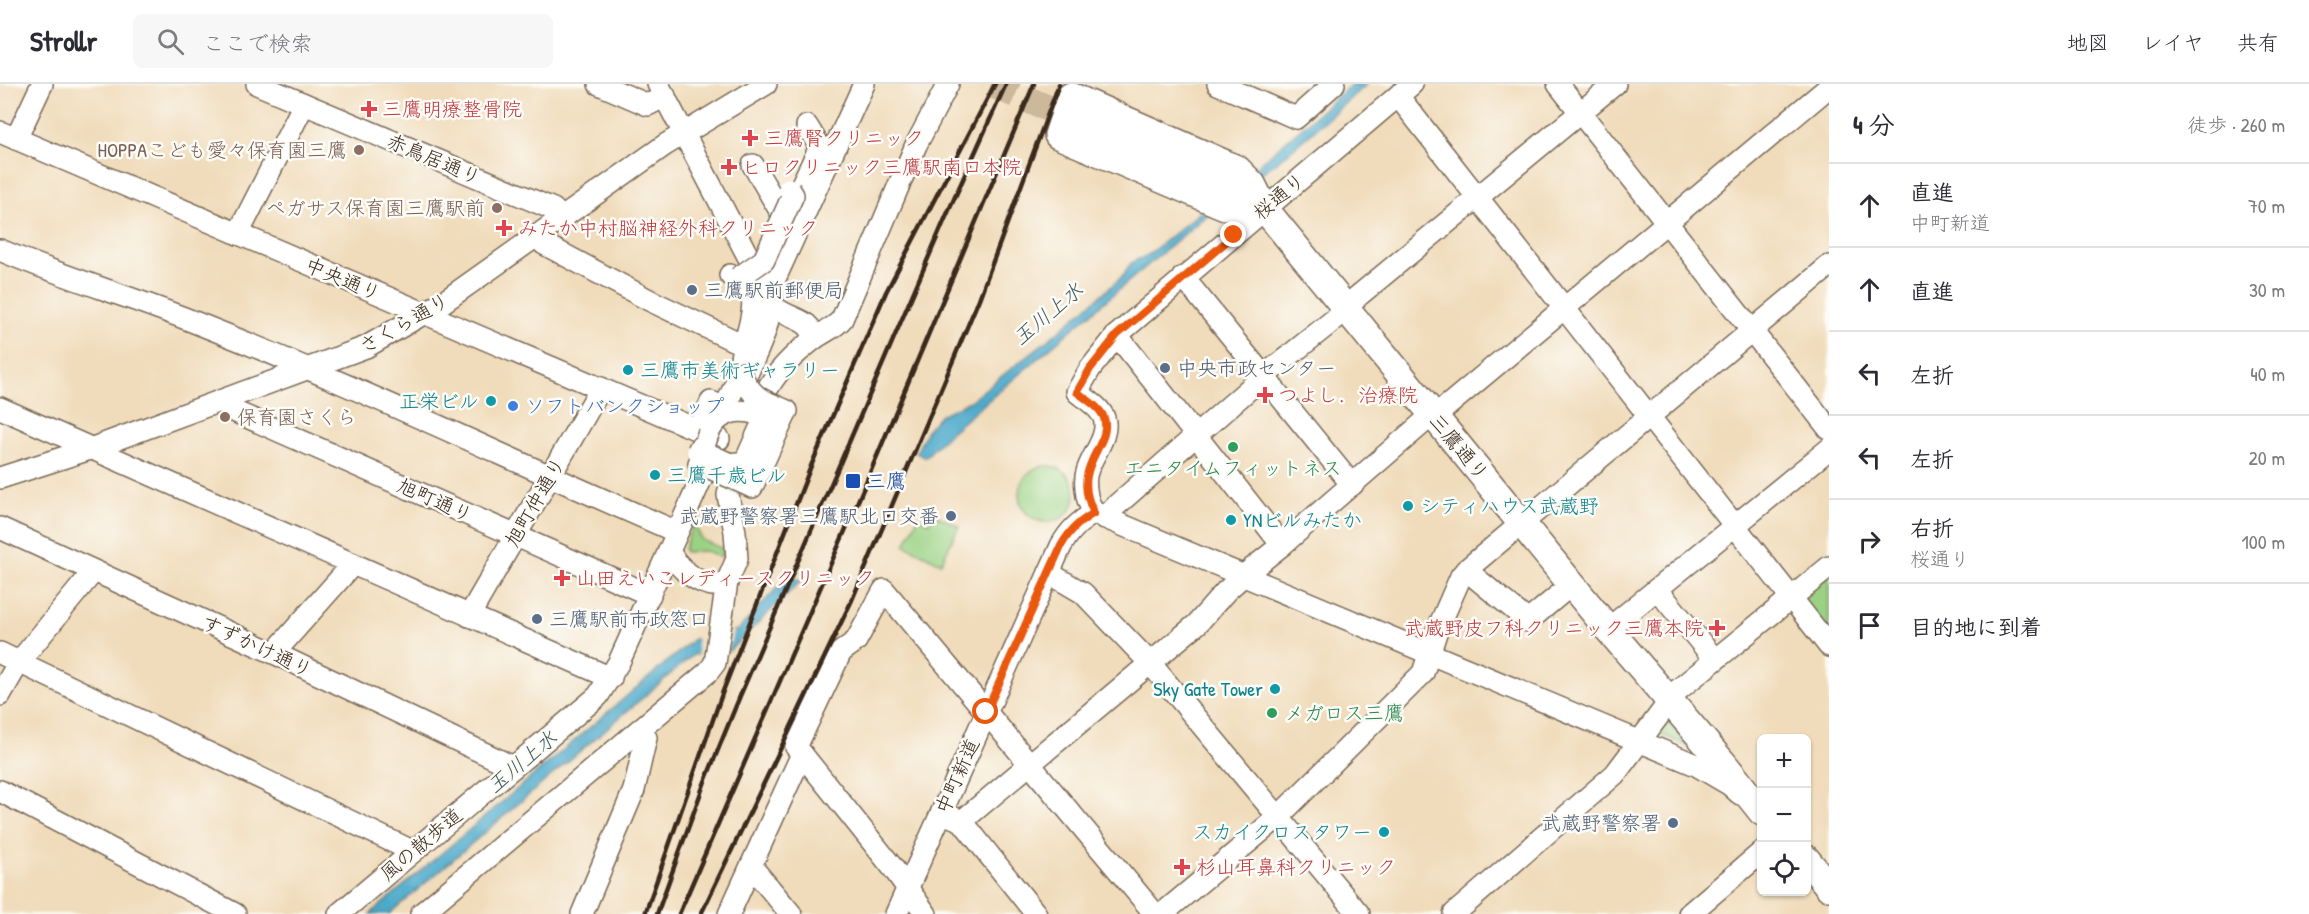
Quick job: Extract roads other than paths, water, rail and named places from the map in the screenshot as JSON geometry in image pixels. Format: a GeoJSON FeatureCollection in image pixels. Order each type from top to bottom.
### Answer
{"type":"FeatureCollection","features":[{"type":"Feature","properties":{"kind":"main road"},"geometry":{"type":"LineString","coordinates":[[1073,90],[1237,169],[1252,184],[1264,208],[1225,206],[1058,135],[1073,90]]}},
{"type":"Feature","properties":{"kind":"main road","name":"三鷹通り"},"geometry":{"type":"LineString","coordinates":[[1080,122],[1218,182],[1264,208],[1571,585],[1723,763],[1757,807]]}},
{"type":"Feature","properties":{"kind":"main road"},"geometry":{"type":"LineString","coordinates":[[1811,865],[1829,887]]}},
{"type":"Feature","properties":{"kind":"street"},"geometry":{"type":"LineString","coordinates":[[8,135],[42,84]]}},
{"type":"Feature","properties":{"kind":"street","name":"赤鳥居通り"},"geometry":{"type":"LineString","coordinates":[[257,84],[552,209],[562,218]]}},
{"type":"Feature","properties":{"kind":"street"},"geometry":{"type":"LineString","coordinates":[[599,84],[648,105],[662,90],[768,294],[774,315],[761,343],[737,384],[725,408],[711,402],[707,440],[699,463],[752,487],[787,411],[737,384]]}},
{"type":"Feature","properties":{"kind":"street","name":"さくら通り"},"geometry":{"type":"LineString","coordinates":[[0,478],[90,449],[366,347],[442,303],[685,133],[766,84]]}},
{"type":"Feature","properties":{"kind":"street"},"geometry":{"type":"LineString","coordinates":[[768,294],[864,84]]}},
{"type":"Feature","properties":{"kind":"street"},"geometry":{"type":"LineString","coordinates":[[1218,84],[1296,118],[1334,84]]}},
{"type":"Feature","properties":{"kind":"street"},"geometry":{"type":"LineString","coordinates":[[1558,84],[1829,429]]}},
{"type":"Feature","properties":{"kind":"street","name":"中町新道"},"geometry":{"type":"LineString","coordinates":[[896,914],[1068,533],[1077,523],[1099,515],[1197,436],[1265,375],[1335,319],[1346,306],[1615,84]]}},
{"type":"Feature","properties":{"kind":"street"},"geometry":{"type":"LineString","coordinates":[[768,388],[773,379],[813,339],[837,326],[842,319],[942,86]]}},
{"type":"Feature","properties":{"kind":"street"},"geometry":{"type":"LineString","coordinates":[[962,822],[1197,624],[1226,591],[1243,576],[1829,87]]}},
{"type":"Feature","properties":{"kind":"street"},"geometry":{"type":"LineString","coordinates":[[1405,90],[1478,197],[1829,646]]}},
{"type":"Feature","properties":{"kind":"street","name":"桜通り"},"geometry":{"type":"LineString","coordinates":[[1099,515],[1088,502],[1086,478],[1105,425],[1104,417],[1077,392],[1090,369],[1117,335],[1405,90]]}},
{"type":"Feature","properties":{"kind":"street"},"geometry":{"type":"LineString","coordinates":[[238,234],[303,104]]}},
{"type":"Feature","properties":{"kind":"street"},"geometry":{"type":"LineString","coordinates":[[430,911],[708,672],[715,663],[727,582],[737,559],[738,548],[729,495],[752,416],[737,384],[743,342],[753,312],[751,292],[745,283],[734,276],[767,253],[781,205],[800,188],[820,147],[807,126]]}},
{"type":"Feature","properties":{"kind":"street","name":"中央通り"},"geometry":{"type":"LineString","coordinates":[[8,135],[601,388],[707,440]]}},
{"type":"Feature","properties":{"kind":"street"},"geometry":{"type":"LineString","coordinates":[[753,165],[781,205]]}},
{"type":"Feature","properties":{"kind":"street"},"geometry":{"type":"LineString","coordinates":[[538,236],[544,244],[607,278],[735,341]]}},
{"type":"Feature","properties":{"kind":"street"},"geometry":{"type":"LineString","coordinates":[[0,250],[40,268],[183,317],[550,476],[673,541],[678,567],[693,577],[710,585],[722,585],[727,582]]}},
{"type":"Feature","properties":{"kind":"street"},"geometry":{"type":"LineString","coordinates":[[1162,914],[1278,818],[1423,673],[1461,576],[1466,570],[1829,266]]}},
{"type":"Feature","properties":{"kind":"street"},"geometry":{"type":"LineString","coordinates":[[1184,277],[1352,485]]}},
{"type":"Feature","properties":{"kind":"street"},"geometry":{"type":"LineString","coordinates":[[774,315],[808,324],[813,333],[813,339]]}},
{"type":"Feature","properties":{"kind":"street"},"geometry":{"type":"LineString","coordinates":[[1117,335],[1282,545]]}},
{"type":"Feature","properties":{"kind":"street","name":"旭町仲通り"},"geometry":{"type":"LineString","coordinates":[[469,616],[601,388]]}},
{"type":"Feature","properties":{"kind":"street","name":"旭町通り"},"geometry":{"type":"LineString","coordinates":[[226,400],[229,409],[650,595]]}},
{"type":"Feature","properties":{"kind":"street"},"geometry":{"type":"LineString","coordinates":[[0,408],[611,678]]}},
{"type":"Feature","properties":{"kind":"street"},"geometry":{"type":"LineString","coordinates":[[734,411],[765,417],[745,462],[730,464],[707,440],[734,411]]}},
{"type":"Feature","properties":{"kind":"street"},"geometry":{"type":"LineString","coordinates":[[707,440],[735,471]]}},
{"type":"Feature","properties":{"kind":"street","name":"風の散歩道"},"geometry":{"type":"LineString","coordinates":[[339,914],[598,696],[611,678],[673,541],[707,440]]}},
{"type":"Feature","properties":{"kind":"street"},"geometry":{"type":"LineString","coordinates":[[1608,629],[1829,449]]}},
{"type":"Feature","properties":{"kind":"street"},"geometry":{"type":"LineString","coordinates":[[1099,515],[1696,765],[1722,780],[1757,809]]}},
{"type":"Feature","properties":{"kind":"street","name":"すずかけ通り"},"geometry":{"type":"LineString","coordinates":[[0,528],[274,653],[513,767]]}},
{"type":"Feature","properties":{"kind":"street"},"geometry":{"type":"LineString","coordinates":[[274,653],[353,564]]}},
{"type":"Feature","properties":{"kind":"street"},"geometry":{"type":"LineString","coordinates":[[1455,914],[1615,774],[1678,690],[1829,567]]}},
{"type":"Feature","properties":{"kind":"street"},"geometry":{"type":"LineString","coordinates":[[1466,570],[1528,621],[1571,585]]}},
{"type":"Feature","properties":{"kind":"street"},"geometry":{"type":"LineString","coordinates":[[0,695],[9,657],[93,572]]}},
{"type":"Feature","properties":{"kind":"street"},"geometry":{"type":"LineString","coordinates":[[1048,573],[1083,592],[1150,663],[1359,914]]}},
{"type":"Feature","properties":{"kind":"street"},"geometry":{"type":"LineString","coordinates":[[1657,589],[1715,660]]}},
{"type":"Feature","properties":{"kind":"street"},"geometry":{"type":"LineString","coordinates":[[926,914],[893,868],[796,747],[841,652],[856,641],[884,590],[1155,914]]}},
{"type":"Feature","properties":{"kind":"street"},"geometry":{"type":"LineString","coordinates":[[9,657],[412,851]]}},
{"type":"Feature","properties":{"kind":"street"},"geometry":{"type":"LineString","coordinates":[[582,914],[634,790],[646,738],[638,730]]}},
{"type":"Feature","properties":{"kind":"street"},"geometry":{"type":"LineString","coordinates":[[729,914],[802,754]]}},
{"type":"Feature","properties":{"kind":"street"},"geometry":{"type":"LineString","coordinates":[[0,791],[235,914]]}},
{"type":"Feature","properties":{"kind":"street"},"geometry":{"type":"LineString","coordinates":[[942,811],[962,822],[1036,914]]}},
{"type":"Feature","properties":{"kind":"street"},"geometry":{"type":"LineString","coordinates":[[1689,914],[1757,855]]}},
{"type":"Feature","properties":{"kind":"street"},"geometry":{"type":"LineString","coordinates":[[751,866],[790,914]]}},
{"type":"Feature","properties":{"kind":"water"},"geometry":{"type":"Polygon","coordinates":[[[1352,84],[1367,84],[1288,153],[1201,220],[951,432],[925,457],[916,453],[927,430],[940,415],[970,401],[1059,331],[1123,276],[1131,264],[1144,258],[1257,166],[1352,84]]]}},
{"type":"Feature","properties":{"kind":"water"},"geometry":{"type":"Polygon","coordinates":[[[789,575],[801,581],[729,651],[693,655],[389,914],[370,914],[694,639],[738,630],[789,575]]]}},
{"type":"Feature","properties":{"kind":"tunnel"},"geometry":{"type":"LineString","coordinates":[[991,84],[1080,122]]}},
{"type":"Feature","properties":{"kind":"railway"},"geometry":{"type":"LineString","coordinates":[[645,914],[723,691],[811,466],[886,292],[995,84]]}},
{"type":"Feature","properties":{"kind":"railway"},"geometry":{"type":"LineString","coordinates":[[657,914],[704,784],[740,696],[945,219],[1006,84]]}},
{"type":"Feature","properties":{"kind":"railway"},"geometry":{"type":"LineString","coordinates":[[679,914],[861,494],[1034,84]]}},
{"type":"Feature","properties":{"kind":"railway"},"geometry":{"type":"LineString","coordinates":[[701,914],[852,600],[979,299],[1059,84]]}},
{"type":"Feature","properties":{"kind":"place","name":"三鷹明療整骨院"},"geometry":{"type":"Point","coordinates":[369,109]}},
{"type":"Feature","properties":{"kind":"place","name":"三鷹腎クリニック"},"geometry":{"type":"Point","coordinates":[750,138]}},
{"type":"Feature","properties":{"kind":"place","name":"HOPPAこども愛々保育園三鷹"},"geometry":{"type":"Point","coordinates":[359,150]}},
{"type":"Feature","properties":{"kind":"place","name":"ヒロクリニック三鷹駅南口本院"},"geometry":{"type":"Point","coordinates":[729,167]}},
{"type":"Feature","properties":{"kind":"place","name":"ペガサス保育園三鷹駅前"},"geometry":{"type":"Point","coordinates":[497,208]}},
{"type":"Feature","properties":{"kind":"place","name":"みたか中村脳神経外科クリニック"},"geometry":{"type":"Point","coordinates":[504,228]}},
{"type":"Feature","properties":{"kind":"place","name":"三鷹駅前郵便局"},"geometry":{"type":"Point","coordinates":[692,290]}},
{"type":"Feature","properties":{"kind":"place","name":"中央市政センター"},"geometry":{"type":"Point","coordinates":[1165,368]}},
{"type":"Feature","properties":{"kind":"place","name":"三鷹市美術ギャラリー"},"geometry":{"type":"Point","coordinates":[628,370]}},
{"type":"Feature","properties":{"kind":"place","name":"つよし．治療院"},"geometry":{"type":"Point","coordinates":[1265,395]}},
{"type":"Feature","properties":{"kind":"place","name":"正栄ビル"},"geometry":{"type":"Point","coordinates":[491,401]}},
{"type":"Feature","properties":{"kind":"place","name":"ソフトバンクショップ"},"geometry":{"type":"Point","coordinates":[513,406]}},
{"type":"Feature","properties":{"kind":"place","name":"保育園さくら"},"geometry":{"type":"Point","coordinates":[225,417]}},
{"type":"Feature","properties":{"kind":"place","name":"エニタイムフィットネス"},"geometry":{"type":"Point","coordinates":[1233,447]}},
{"type":"Feature","properties":{"kind":"place","name":"三鷹千歳ビル"},"geometry":{"type":"Point","coordinates":[655,475]}},
{"type":"Feature","properties":{"kind":"place","name":"三鷹"},"geometry":{"type":"Point","coordinates":[853,481]}},
{"type":"Feature","properties":{"kind":"place","name":"シティハウス武蔵野"},"geometry":{"type":"Point","coordinates":[1408,506]}},
{"type":"Feature","properties":{"kind":"place","name":"武蔵野警察署三鷹駅北口交番"},"geometry":{"type":"Point","coordinates":[951,516]}},
{"type":"Feature","properties":{"kind":"place","name":"YNビルみたか"},"geometry":{"type":"Point","coordinates":[1231,520]}},
{"type":"Feature","properties":{"kind":"place","name":"山田えいこレディースクリニック"},"geometry":{"type":"Point","coordinates":[562,578]}},
{"type":"Feature","properties":{"kind":"place","name":"三鷹駅前市政窓口"},"geometry":{"type":"Point","coordinates":[537,619]}},
{"type":"Feature","properties":{"kind":"place","name":"武蔵野皮フ科クリニック三鷹本院"},"geometry":{"type":"Point","coordinates":[1717,628]}},
{"type":"Feature","properties":{"kind":"place","name":"Sky Gate Tower"},"geometry":{"type":"Point","coordinates":[1275,689]}},
{"type":"Feature","properties":{"kind":"place","name":"メガロス三鷹"},"geometry":{"type":"Point","coordinates":[1272,713]}},
{"type":"Feature","properties":{"kind":"place","name":"武蔵野警察署"},"geometry":{"type":"Point","coordinates":[1673,823]}},
{"type":"Feature","properties":{"kind":"place","name":"スカイクロスタワー"},"geometry":{"type":"Point","coordinates":[1384,832]}},
{"type":"Feature","properties":{"kind":"place","name":"杉山耳鼻科クリニック"},"geometry":{"type":"Point","coordinates":[1182,867]}},
{"type":"Feature","properties":{"kind":"water label","name":"玉川上水"},"geometry":{"type":"Point","coordinates":[1048,314]}},
{"type":"Feature","properties":{"kind":"water label","name":"玉川上水"},"geometry":{"type":"Point","coordinates":[522,762]}}]}
